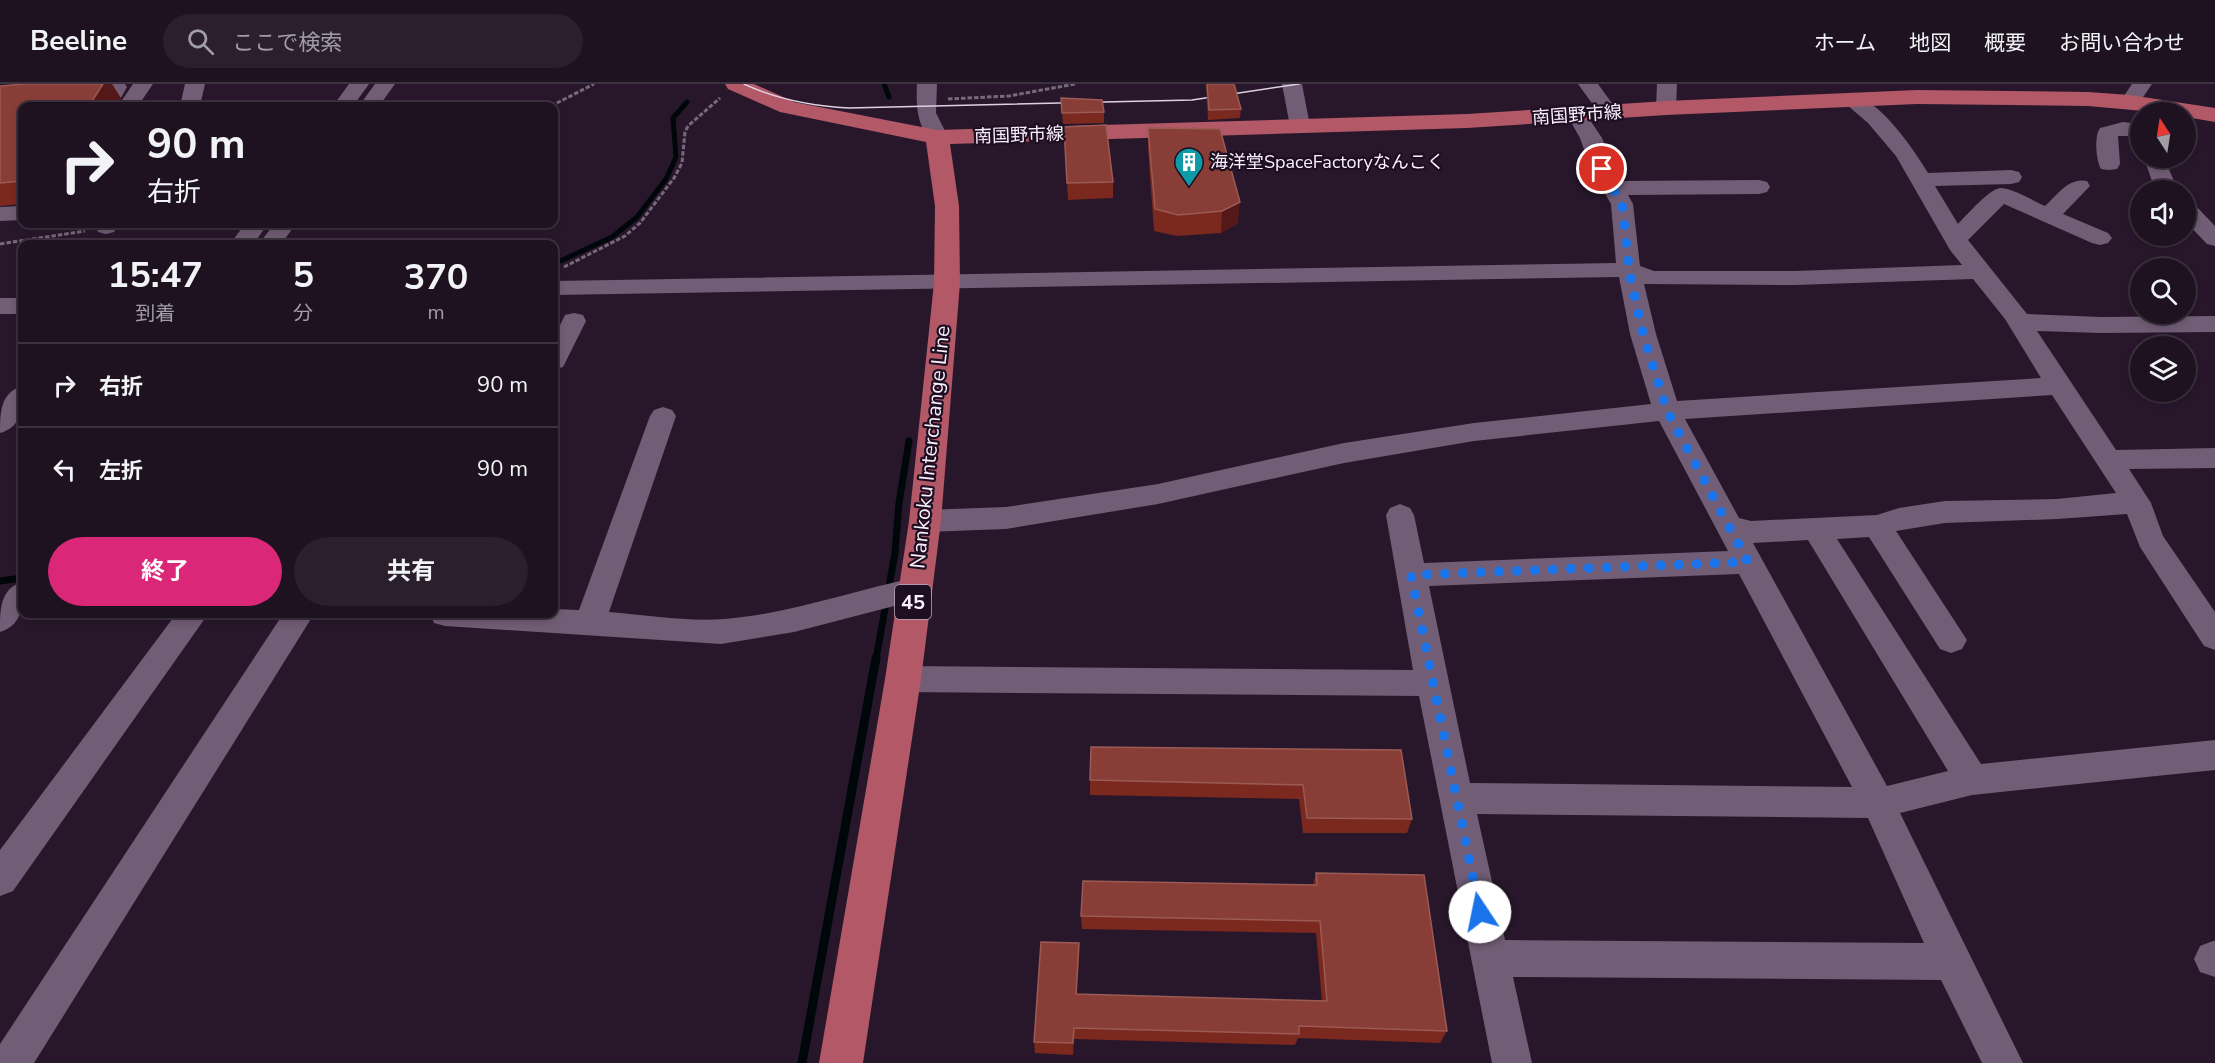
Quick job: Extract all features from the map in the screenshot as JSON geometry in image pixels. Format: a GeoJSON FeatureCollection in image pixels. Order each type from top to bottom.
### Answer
{"type":"FeatureCollection","features":[{"type":"Feature","properties":{"kind":"main road"},"geometry":{"type":"LineString","coordinates":[[736,84],[788,107],[937,137]]}},
{"type":"Feature","properties":{"kind":"main road"},"geometry":{"type":"LineString","coordinates":[[769,84],[807,99],[843,119]]}},
{"type":"Feature","properties":{"kind":"main road","name":"南国野市線"},"geometry":{"type":"LineString","coordinates":[[937,137],[1467,121],[1577,115],[1609,112],[1666,91],[1850,99],[1986,96],[2140,100],[2215,114]]}},
{"type":"Feature","properties":{"kind":"main road","name":"Nankoku Interchange Line"},"geometry":{"type":"LineString","coordinates":[[841,1063],[903,679],[925,521],[947,283],[946,206],[937,137]]}},
{"type":"Feature","properties":{"kind":"street"},"geometry":{"type":"LineString","coordinates":[[89,84],[112,93],[142,84]]}},
{"type":"Feature","properties":{"kind":"street"},"geometry":{"type":"LineString","coordinates":[[191,102],[195,84]]}},
{"type":"Feature","properties":{"kind":"street"},"geometry":{"type":"LineString","coordinates":[[345,102],[359,84]]}},
{"type":"Feature","properties":{"kind":"street"},"geometry":{"type":"LineString","coordinates":[[372,102],[385,84]]}},
{"type":"Feature","properties":{"kind":"street"},"geometry":{"type":"LineString","coordinates":[[1292,84],[1300,126]]}},
{"type":"Feature","properties":{"kind":"street"},"geometry":{"type":"LineString","coordinates":[[1588,84],[1609,112]]}},
{"type":"Feature","properties":{"kind":"street"},"geometry":{"type":"LineString","coordinates":[[927,92],[927,113],[937,137]]}},
{"type":"Feature","properties":{"kind":"street"},"geometry":{"type":"LineString","coordinates":[[1850,99],[1875,119],[1893,138],[1922,180],[1978,272],[2002,296],[2137,503],[2150,539],[2215,637]]}},
{"type":"Feature","properties":{"kind":"street"},"geometry":{"type":"LineString","coordinates":[[1577,115],[1591,138],[1602,169],[1622,204],[1629,270],[1643,334],[1667,411],[1878,803],[2002,1063]]}},
{"type":"Feature","properties":{"kind":"street"},"geometry":{"type":"LineString","coordinates":[[2109,164],[2107,132],[2122,128],[2130,129]]}},
{"type":"Feature","properties":{"kind":"street"},"geometry":{"type":"LineString","coordinates":[[1922,180],[2011,177]]}},
{"type":"Feature","properties":{"kind":"street"},"geometry":{"type":"LineString","coordinates":[[2048,216],[2079,186]]}},
{"type":"Feature","properties":{"kind":"street"},"geometry":{"type":"LineString","coordinates":[[1613,188],[1759,187]]}},
{"type":"Feature","properties":{"kind":"street"},"geometry":{"type":"LineString","coordinates":[[1956,238],[2001,195],[2100,238]]}},
{"type":"Feature","properties":{"kind":"street"},"geometry":{"type":"LineString","coordinates":[[0,214],[18,213]]}},
{"type":"Feature","properties":{"kind":"street"},"geometry":{"type":"LineString","coordinates":[[2196,219],[2215,239]]}},
{"type":"Feature","properties":{"kind":"street"},"geometry":{"type":"LineString","coordinates":[[244,240],[254,228]]}},
{"type":"Feature","properties":{"kind":"street"},"geometry":{"type":"LineString","coordinates":[[558,278],[947,283],[1629,270],[1651,278],[1795,278],[1978,272]]}},
{"type":"Feature","properties":{"kind":"street"},"geometry":{"type":"LineString","coordinates":[[0,288],[18,288]]}},
{"type":"Feature","properties":{"kind":"street"},"geometry":{"type":"LineString","coordinates":[[0,306],[18,306]]}},
{"type":"Feature","properties":{"kind":"street"},"geometry":{"type":"LineString","coordinates":[[558,353],[574,321]]}},
{"type":"Feature","properties":{"kind":"street"},"geometry":{"type":"LineString","coordinates":[[2019,322],[2101,325],[2215,324]]}},
{"type":"Feature","properties":{"kind":"street"},"geometry":{"type":"LineString","coordinates":[[925,521],[1006,518],[1158,494],[1356,451],[1474,432],[1667,411],[2059,386]]}},
{"type":"Feature","properties":{"kind":"street"},"geometry":{"type":"LineString","coordinates":[[0,424],[18,400]]}},
{"type":"Feature","properties":{"kind":"street"},"geometry":{"type":"LineString","coordinates":[[590,623],[663,416]]}},
{"type":"Feature","properties":{"kind":"street"},"geometry":{"type":"LineString","coordinates":[[2108,460],[2215,458]]}},
{"type":"Feature","properties":{"kind":"street"},"geometry":{"type":"LineString","coordinates":[[1728,525],[1751,532],[1877,526],[1899,519],[1944,512],[2057,509],[2085,505],[2137,503]]}},
{"type":"Feature","properties":{"kind":"street"},"geometry":{"type":"LineString","coordinates":[[1400,515],[1432,683],[1512,1063]]}},
{"type":"Feature","properties":{"kind":"street"},"geometry":{"type":"LineString","coordinates":[[1877,526],[1951,640]]}},
{"type":"Feature","properties":{"kind":"street"},"geometry":{"type":"LineString","coordinates":[[1816,529],[1972,780]]}},
{"type":"Feature","properties":{"kind":"street"},"geometry":{"type":"LineString","coordinates":[[1411,575],[1748,562]]}},
{"type":"Feature","properties":{"kind":"street"},"geometry":{"type":"LineString","coordinates":[[509,618],[721,632],[750,630],[875,597],[915,590]]}},
{"type":"Feature","properties":{"kind":"street"},"geometry":{"type":"LineString","coordinates":[[0,620],[14,595]]}},
{"type":"Feature","properties":{"kind":"street"},"geometry":{"type":"LineString","coordinates":[[0,879],[191,618]]}},
{"type":"Feature","properties":{"kind":"street"},"geometry":{"type":"LineString","coordinates":[[11,1063],[296,618]]}},
{"type":"Feature","properties":{"kind":"street"},"geometry":{"type":"LineString","coordinates":[[903,679],[1432,683]]}},
{"type":"Feature","properties":{"kind":"street"},"geometry":{"type":"LineString","coordinates":[[1457,798],[1878,803],[1972,780],[2141,760],[2215,755]]}},
{"type":"Feature","properties":{"kind":"street"},"geometry":{"type":"LineString","coordinates":[[1489,958],[1952,962]]}},
{"type":"Feature","properties":{"kind":"path"},"geometry":{"type":"LineString","coordinates":[[558,103],[594,84]]}},
{"type":"Feature","properties":{"kind":"path"},"geometry":{"type":"LineString","coordinates":[[558,278],[625,236],[640,223],[674,178],[682,163],[685,132],[688,126],[736,84]]}},
{"type":"Feature","properties":{"kind":"path"},"geometry":{"type":"LineString","coordinates":[[927,92],[1009,96],[1075,84]]}},
{"type":"Feature","properties":{"kind":"path"},"geometry":{"type":"LineString","coordinates":[[24,240],[94,228]]}},
{"type":"Feature","properties":{"kind":"path"},"geometry":{"type":"LineString","coordinates":[[0,244],[18,241]]}},
{"type":"Feature","properties":{"kind":"building"},"geometry":{"type":"Polygon","coordinates":[[[103,84],[92,102],[18,102],[18,181],[0,183],[0,86],[103,84]]]}},
{"type":"Feature","properties":{"kind":"building"},"geometry":{"type":"Polygon","coordinates":[[[1207,84],[1234,84],[1241,109],[1209,110],[1207,84]]]}},
{"type":"Feature","properties":{"kind":"building"},"geometry":{"type":"Polygon","coordinates":[[[1061,98],[1102,100],[1104,112],[1062,113],[1061,98]]]}},
{"type":"Feature","properties":{"kind":"building"},"geometry":{"type":"Polygon","coordinates":[[[1106,125],[1113,182],[1067,183],[1064,127],[1106,125]]]}},
{"type":"Feature","properties":{"kind":"building","name":"海洋堂SpaceFactoryなんこく"},"geometry":{"type":"Polygon","coordinates":[[[1148,128],[1220,129],[1240,202],[1222,211],[1178,215],[1155,209],[1148,128]]]}},
{"type":"Feature","properties":{"kind":"building"},"geometry":{"type":"Polygon","coordinates":[[[1091,747],[1401,750],[1412,819],[1307,818],[1303,785],[1090,780],[1091,747]]]}},
{"type":"Feature","properties":{"kind":"building"},"geometry":{"type":"Polygon","coordinates":[[[1316,873],[1424,875],[1447,1031],[1299,1026],[1299,1034],[1074,1028],[1073,1043],[1034,1042],[1041,942],[1079,943],[1076,994],[1327,1001],[1320,921],[1081,916],[1083,881],[1317,885],[1316,873]]]}},
{"type":"Feature","properties":{"kind":"waterway"},"geometry":{"type":"LineString","coordinates":[[884,84],[889,97]]}},
{"type":"Feature","properties":{"kind":"waterway"},"geometry":{"type":"LineString","coordinates":[[558,262],[612,237],[637,217],[666,179],[676,157],[673,118],[687,102]]}},
{"type":"Feature","properties":{"kind":"waterway"},"geometry":{"type":"LineString","coordinates":[[876,659],[895,553],[899,503],[909,441]]}},
{"type":"Feature","properties":{"kind":"waterway"},"geometry":{"type":"LineString","coordinates":[[0,581],[18,579]]}},
{"type":"Feature","properties":{"kind":"waterway"},"geometry":{"type":"LineString","coordinates":[[802,1063],[876,658]]}},
{"type":"Feature","properties":{"kind":"tram line"},"geometry":{"type":"LineString","coordinates":[[744,84],[795,101],[849,108],[1192,100],[1299,84]]}},
{"type":"Feature","properties":{"kind":"place","name":"海洋堂SpaceFactoryなんこく"},"geometry":{"type":"Point","coordinates":[1189,188]}},
{"type":"Feature","properties":{"kind":"route"},"geometry":{"type":"LineString","coordinates":[[1480,912],[1411,575],[1748,562],[1667,411],[1643,334],[1629,270],[1622,204],[1602,169]]}}]}
